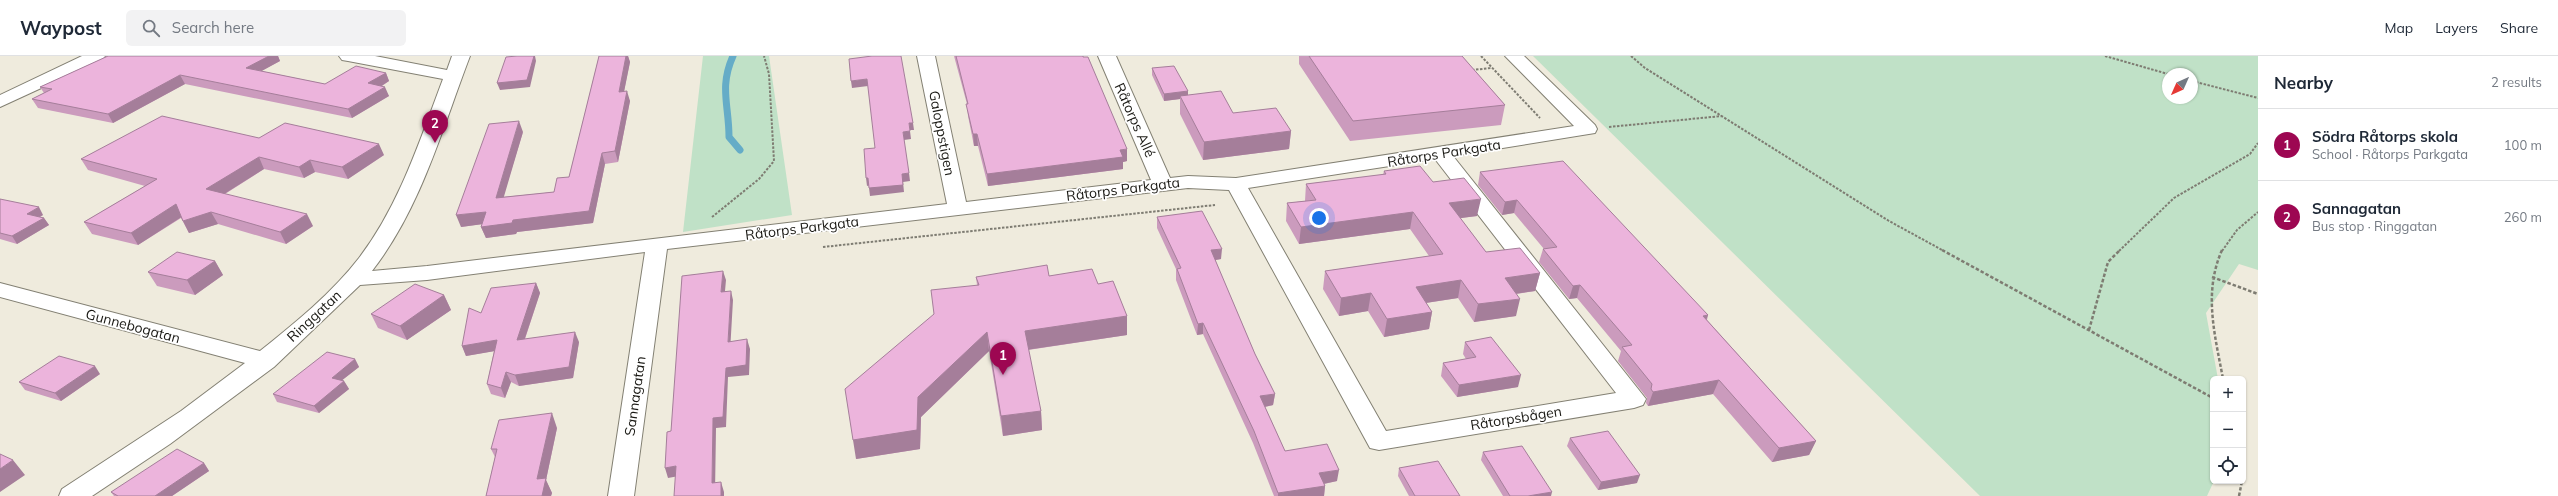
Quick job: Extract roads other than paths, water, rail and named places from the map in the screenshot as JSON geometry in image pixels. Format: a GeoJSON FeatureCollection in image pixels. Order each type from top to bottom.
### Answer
{"type":"FeatureCollection","features":[{"type":"Feature","properties":{"kind":"street"},"geometry":{"type":"LineString","coordinates":[[0,102],[96,56]]}},
{"type":"Feature","properties":{"kind":"street"},"geometry":{"type":"LineString","coordinates":[[348,56],[457,66]]}},
{"type":"Feature","properties":{"kind":"street","name":"Galoppstigen"},"geometry":{"type":"LineString","coordinates":[[926,56],[958,210]]}},
{"type":"Feature","properties":{"kind":"street","name":"Råtorps Allé"},"geometry":{"type":"LineString","coordinates":[[1107,56],[1163,185]]}},
{"type":"Feature","properties":{"kind":"street","name":"Råtorps Parkgata"},"geometry":{"type":"LineString","coordinates":[[667,243],[1188,182],[1236,184],[1441,154],[1588,129],[1514,56]]}},
{"type":"Feature","properties":{"kind":"street","name":"Ringgatan"},"geometry":{"type":"LineString","coordinates":[[72,496],[168,433],[266,361],[352,279],[375,251],[391,224],[409,187],[457,66]]}},
{"type":"Feature","properties":{"kind":"street","name":"Råtorpsbågen"},"geometry":{"type":"LineString","coordinates":[[1236,184],[1379,441],[1634,399],[1441,154]]}},
{"type":"Feature","properties":{"kind":"street"},"geometry":{"type":"LineString","coordinates":[[352,279],[427,274],[667,243]]}},
{"type":"Feature","properties":{"kind":"street","name":"Sannagatan"},"geometry":{"type":"LineString","coordinates":[[621,496],[667,243]]}},
{"type":"Feature","properties":{"kind":"street","name":"Gunnebogatan"},"geometry":{"type":"LineString","coordinates":[[0,290],[266,361]]}},
{"type":"Feature","properties":{"kind":"waterway"},"geometry":{"type":"LineString","coordinates":[[733,56],[726,77],[729,137],[740,150]]}},
{"type":"Feature","properties":{"kind":"place","name":"Sannagatan"},"geometry":{"type":"Point","coordinates":[435,143]}},
{"type":"Feature","properties":{"kind":"place","name":"Södra Råtorps skola"},"geometry":{"type":"Point","coordinates":[1003,375]}}]}
